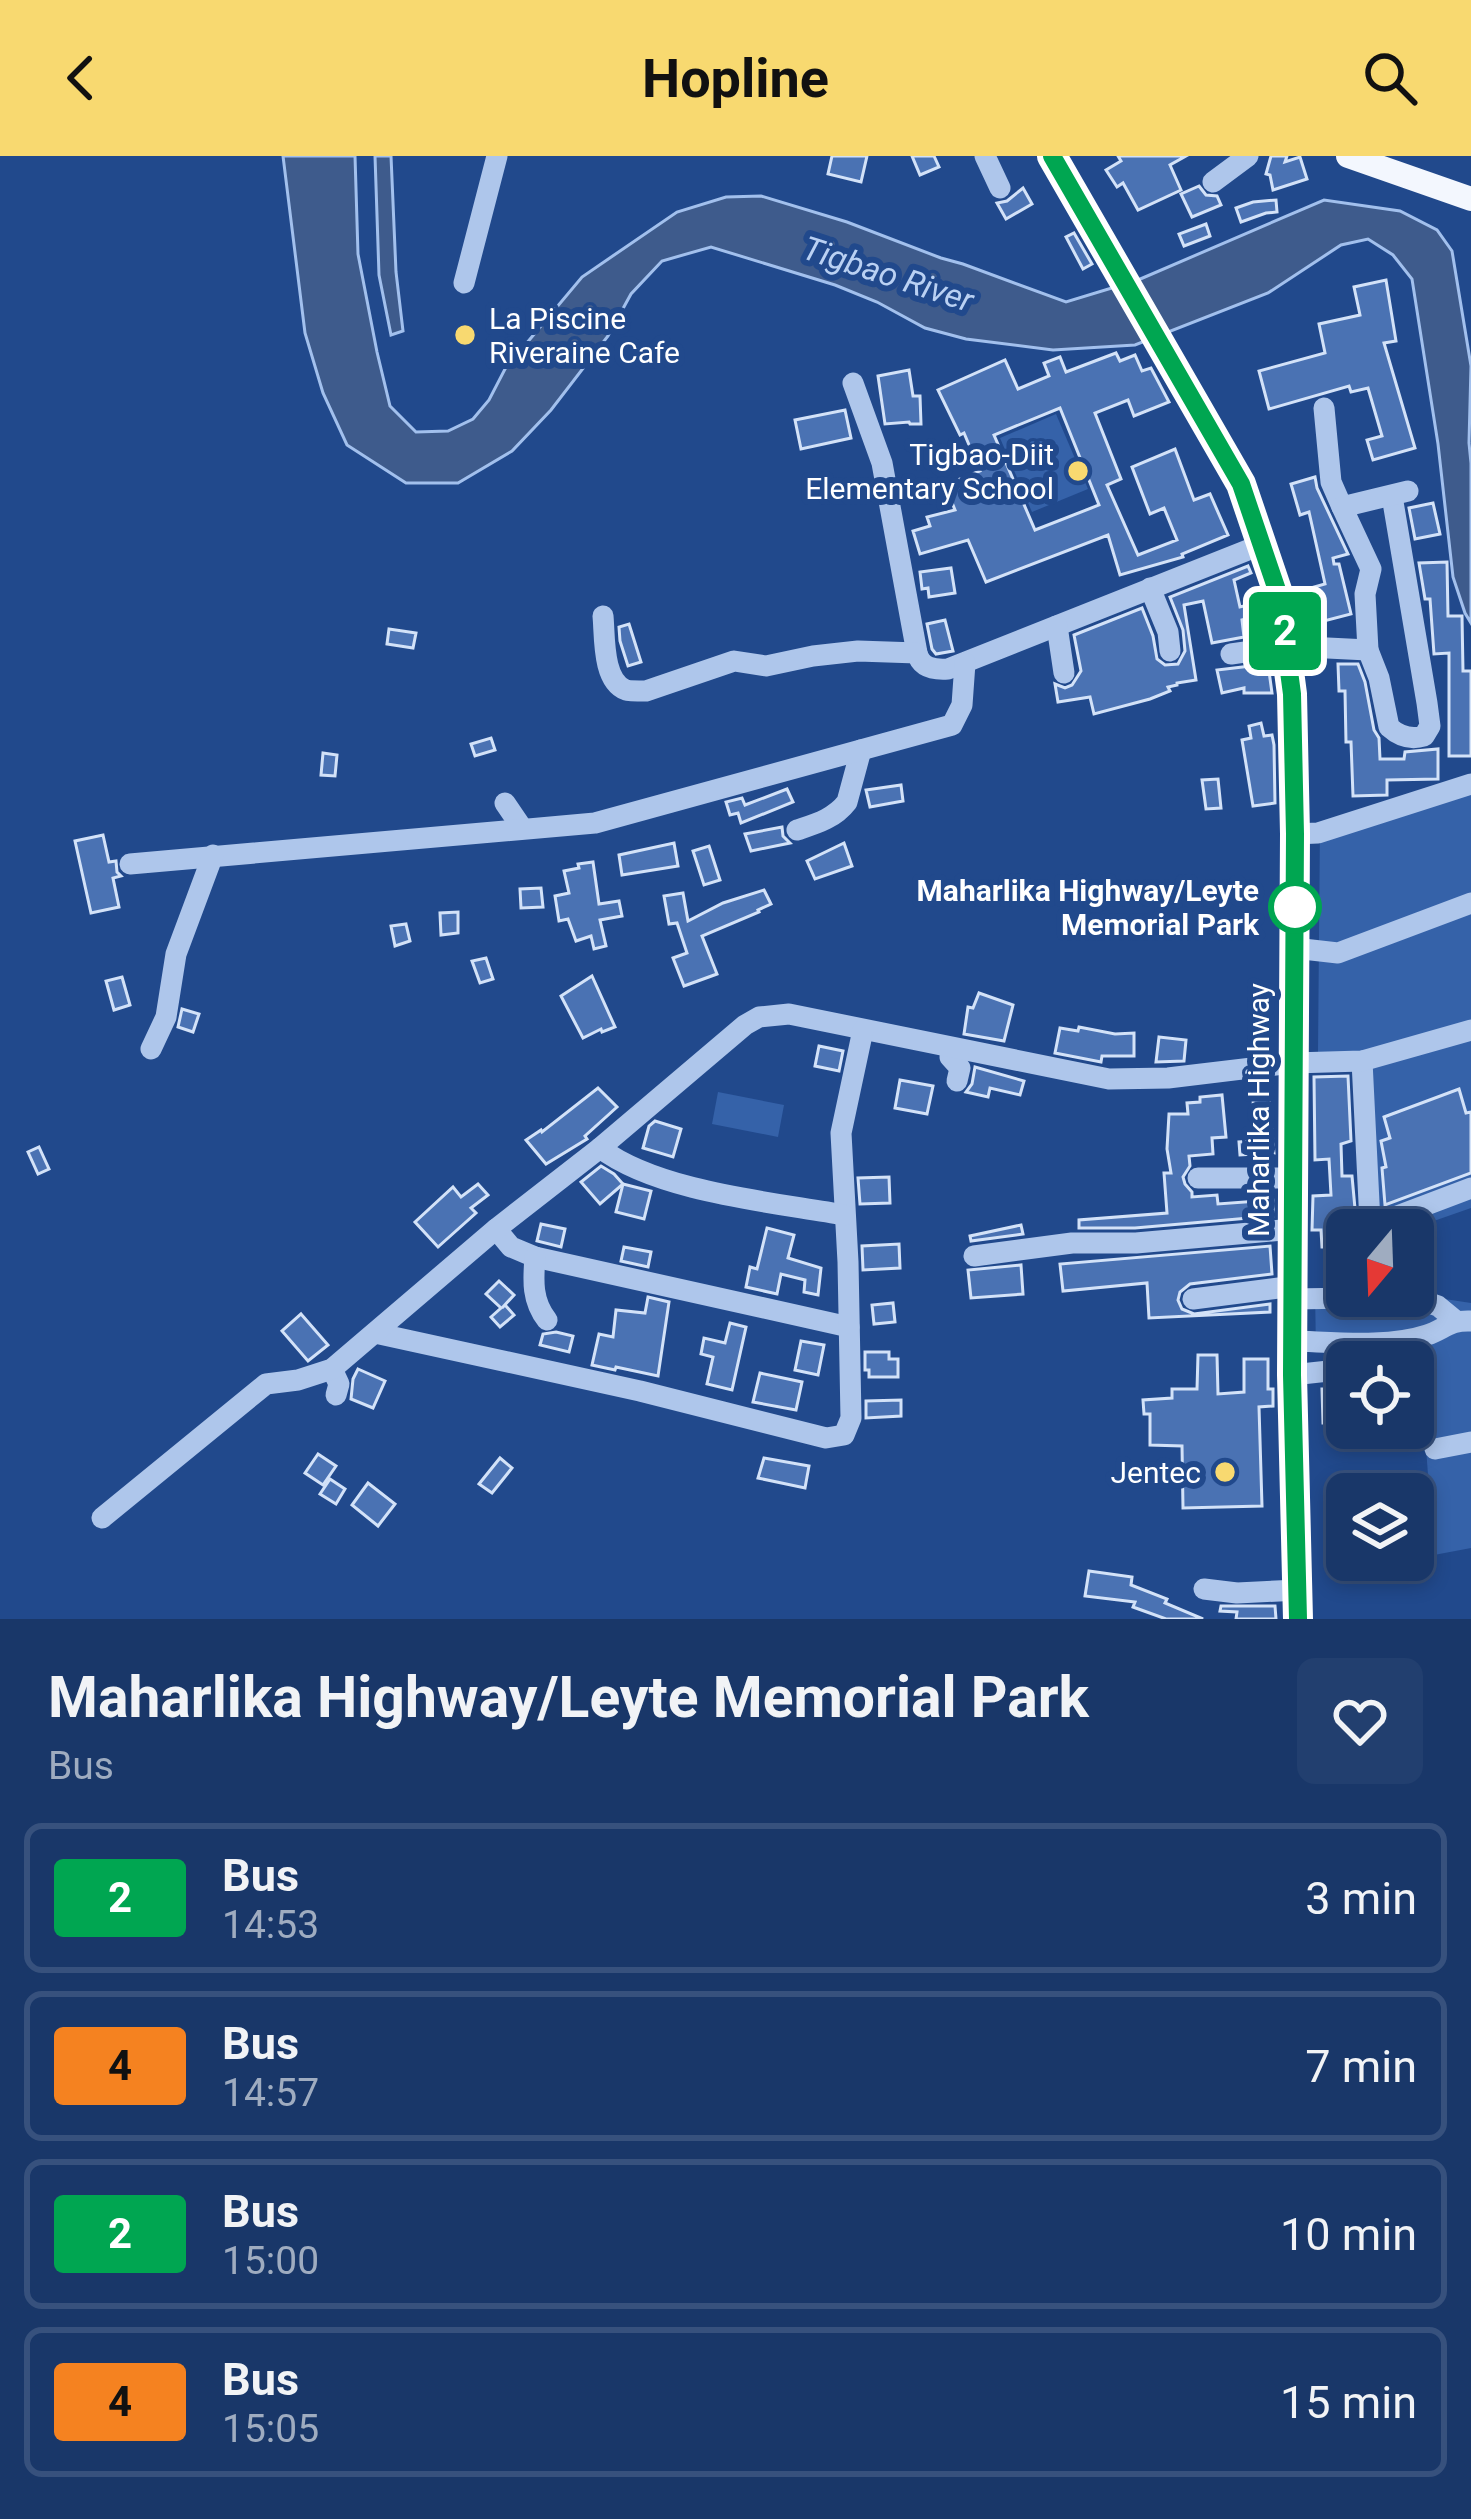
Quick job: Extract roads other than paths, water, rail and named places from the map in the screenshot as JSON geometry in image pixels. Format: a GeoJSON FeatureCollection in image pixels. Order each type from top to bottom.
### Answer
{"type":"FeatureCollection","features":[{"type":"Feature","properties":{"kind":"highway","name":"Maharlika Highway"},"geometry":{"type":"LineString","coordinates":[[1052,156],[1241,484],[1279,596],[1292,694],[1295,834],[1292,1375],[1298,1605]]}},
{"type":"Feature","properties":{"kind":"main road"},"geometry":{"type":"LineString","coordinates":[[1348,156],[1398,164],[1471,199]]}},
{"type":"Feature","properties":{"kind":"street"},"geometry":{"type":"LineString","coordinates":[[464,283],[497,156]]}},
{"type":"Feature","properties":{"kind":"street"},"geometry":{"type":"LineString","coordinates":[[985,156],[1000,188]]}},
{"type":"Feature","properties":{"kind":"street"},"geometry":{"type":"LineString","coordinates":[[1213,182],[1248,156]]}},
{"type":"Feature","properties":{"kind":"street"},"geometry":{"type":"LineString","coordinates":[[853,383],[882,464],[916,653],[926,667],[936,670],[965,663],[1263,544]]}},
{"type":"Feature","properties":{"kind":"street"},"geometry":{"type":"LineString","coordinates":[[1324,408],[1331,482],[1342,507],[1371,569],[1365,594],[1368,650],[1389,727],[1403,736],[1424,736],[1430,726],[1402,565],[1400,494],[1342,507]]}},
{"type":"Feature","properties":{"kind":"street"},"geometry":{"type":"LineString","coordinates":[[1371,569],[1402,565]]}},
{"type":"Feature","properties":{"kind":"street"},"geometry":{"type":"LineString","coordinates":[[1150,588],[1168,632],[1170,651]]}},
{"type":"Feature","properties":{"kind":"street"},"geometry":{"type":"LineString","coordinates":[[603,616],[611,674],[619,686],[633,691],[646,691],[734,661],[766,666],[858,651],[916,653]]}},
{"type":"Feature","properties":{"kind":"street"},"geometry":{"type":"LineString","coordinates":[[1057,626],[1064,673]]}},
{"type":"Feature","properties":{"kind":"street"},"geometry":{"type":"LineString","coordinates":[[1231,654],[1287,646],[1368,650]]}},
{"type":"Feature","properties":{"kind":"street"},"geometry":{"type":"LineString","coordinates":[[130,864],[595,823],[955,722],[965,691],[965,663]]}},
{"type":"Feature","properties":{"kind":"street"},"geometry":{"type":"LineString","coordinates":[[796,830],[842,809],[861,750]]}},
{"type":"Feature","properties":{"kind":"street"},"geometry":{"type":"LineString","coordinates":[[1295,834],[1332,828],[1471,784]]}},
{"type":"Feature","properties":{"kind":"street"},"geometry":{"type":"LineString","coordinates":[[505,803],[522,828]]}},
{"type":"Feature","properties":{"kind":"street"},"geometry":{"type":"LineString","coordinates":[[151,1048],[166,1017],[176,954],[213,856]]}},
{"type":"Feature","properties":{"kind":"street"},"geometry":{"type":"LineString","coordinates":[[1294,948],[1338,953],[1471,903]]}},
{"type":"Feature","properties":{"kind":"street"},"geometry":{"type":"LineString","coordinates":[[102,1518],[266,1384],[332,1369],[496,1229],[759,1017],[789,1014],[1109,1079],[1362,1061],[1471,1030]]}},
{"type":"Feature","properties":{"kind":"street"},"geometry":{"type":"LineString","coordinates":[[375,1333],[837,1438],[846,1432],[851,1418],[841,1133],[862,1030]]}},
{"type":"Feature","properties":{"kind":"street"},"geometry":{"type":"LineString","coordinates":[[951,1048],[950,1057],[960,1068],[957,1081]]}},
{"type":"Feature","properties":{"kind":"street"},"geometry":{"type":"LineString","coordinates":[[1362,1061],[1370,1223],[1471,1188]]}},
{"type":"Feature","properties":{"kind":"street"},"geometry":{"type":"LineString","coordinates":[[600,1148],[656,1177],[844,1215]]}},
{"type":"Feature","properties":{"kind":"street"},"geometry":{"type":"LineString","coordinates":[[1198,1178],[1294,1178]]}},
{"type":"Feature","properties":{"kind":"street"},"geometry":{"type":"LineString","coordinates":[[496,1229],[512,1247],[535,1257],[849,1327]]}},
{"type":"Feature","properties":{"kind":"street"},"geometry":{"type":"LineString","coordinates":[[974,1256],[1072,1243],[1136,1244],[1294,1229]]}},
{"type":"Feature","properties":{"kind":"street"},"geometry":{"type":"LineString","coordinates":[[535,1257],[537,1308],[547,1320]]}},
{"type":"Feature","properties":{"kind":"street"},"geometry":{"type":"LineString","coordinates":[[1193,1299],[1293,1292],[1412,1297],[1463,1321]]}},
{"type":"Feature","properties":{"kind":"street"},"geometry":{"type":"LineString","coordinates":[[1292,1341],[1387,1341],[1426,1336],[1463,1321]]}},
{"type":"Feature","properties":{"kind":"street"},"geometry":{"type":"LineString","coordinates":[[332,1369],[339,1380],[336,1395]]}},
{"type":"Feature","properties":{"kind":"street"},"geometry":{"type":"LineString","coordinates":[[1292,1375],[1326,1371]]}},
{"type":"Feature","properties":{"kind":"street"},"geometry":{"type":"LineString","coordinates":[[1435,1449],[1471,1442]]}},
{"type":"Feature","properties":{"kind":"street"},"geometry":{"type":"LineString","coordinates":[[1204,1589],[1298,1605]]}},
{"type":"Feature","properties":{"kind":"water","name":"Tigbao River"},"geometry":{"type":"Polygon","coordinates":[[[283,156],[355,156],[358,254],[377,352],[390,406],[416,432],[448,431],[473,419],[505,369],[582,277],[677,212],[726,197],[761,196],[847,222],[1066,302],[1138,280],[1324,200],[1400,211],[1437,230],[1452,251],[1471,366],[1471,623],[1453,577],[1412,279],[1393,255],[1368,239],[1341,245],[1268,293],[1135,345],[1053,350],[966,339],[925,328],[835,285],[711,247],[662,261],[631,294],[608,336],[551,410],[512,451],[458,483],[406,483],[347,445],[323,393],[305,333],[283,156]]]}},
{"type":"Feature","properties":{"kind":"water"},"geometry":{"type":"Polygon","coordinates":[[[375,156],[391,156],[403,331],[391,335],[379,275],[375,156]]]}},
{"type":"Feature","properties":{"kind":"place","name":"La Piscine Riveraine Cafe"},"geometry":{"type":"Point","coordinates":[465,335]}},
{"type":"Feature","properties":{"kind":"place","name":"Tigbao-Diit Elementary School"},"geometry":{"type":"Point","coordinates":[1078,471]}},
{"type":"Feature","properties":{"kind":"place","name":"Maharlika Highway/Leyte Memorial Park"},"geometry":{"type":"Point","coordinates":[1295,907]}},
{"type":"Feature","properties":{"kind":"place","name":"Jentec"},"geometry":{"type":"Point","coordinates":[1225,1472]}}]}
